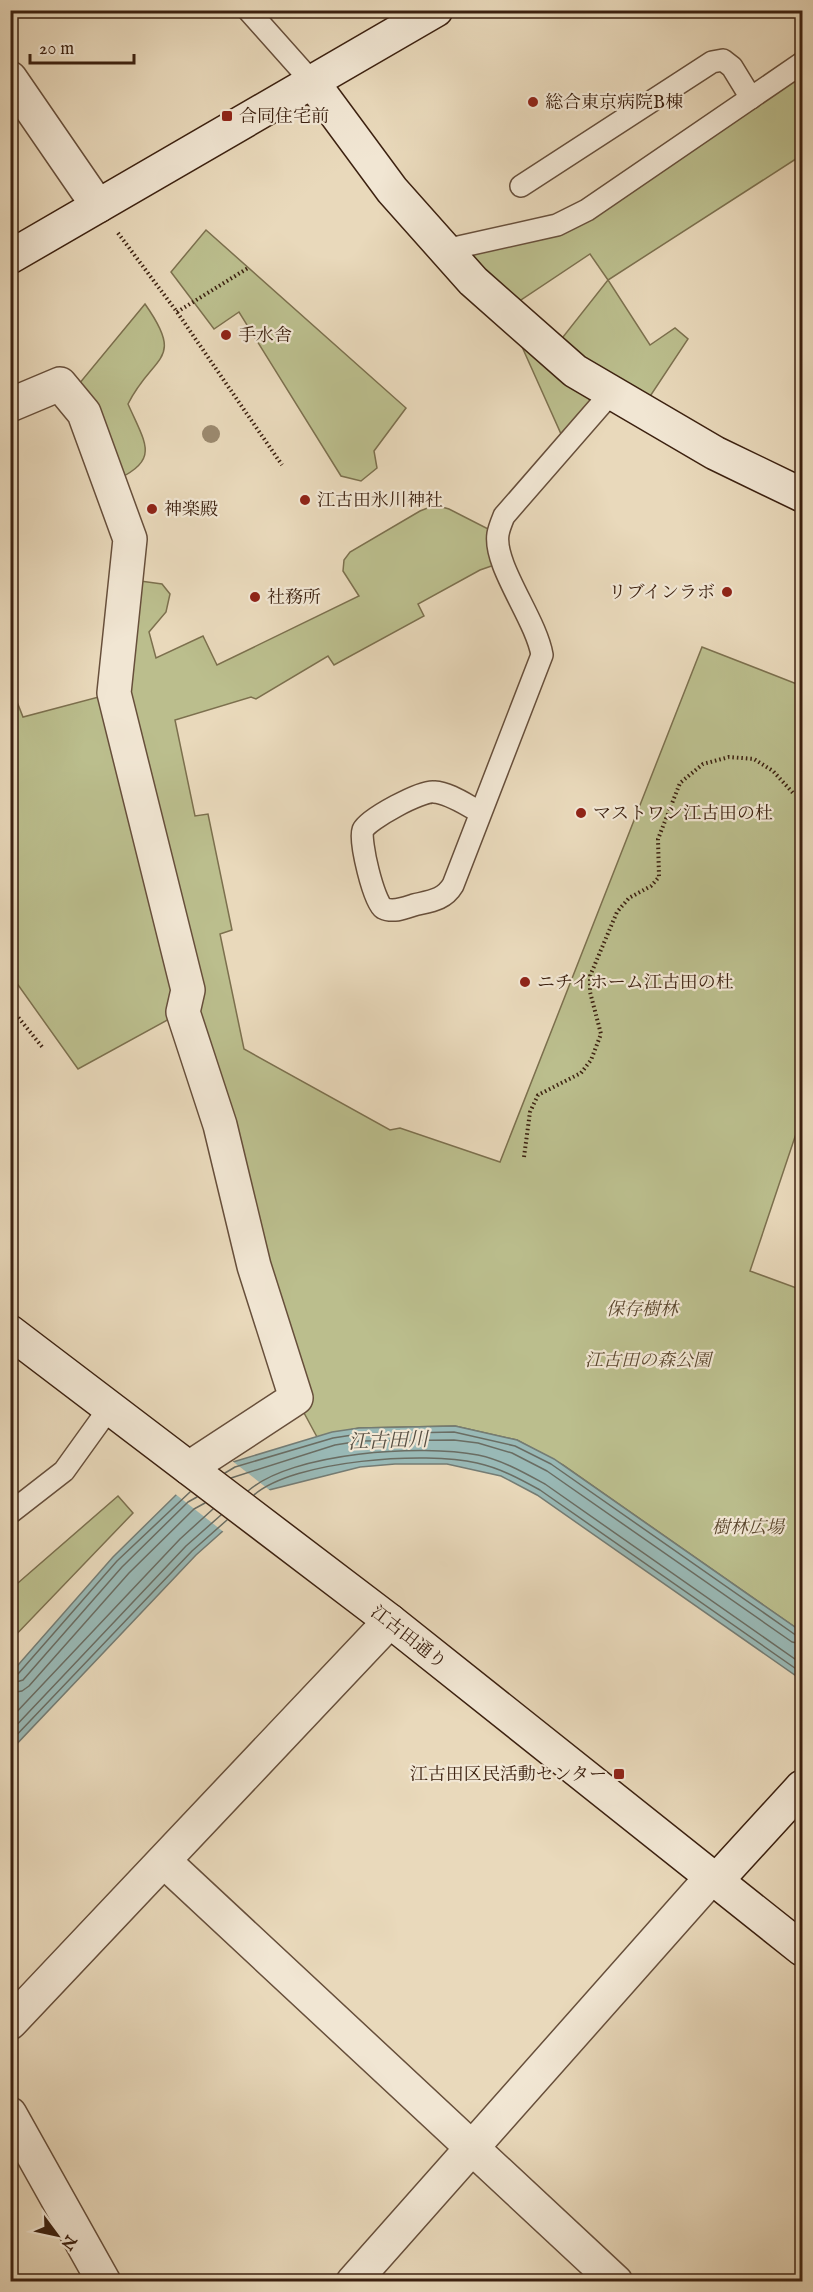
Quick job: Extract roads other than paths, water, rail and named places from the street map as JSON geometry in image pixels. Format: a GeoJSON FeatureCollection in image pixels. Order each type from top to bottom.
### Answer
{"type":"FeatureCollection","features":[{"type":"Feature","properties":{"kind":"street"},"geometry":{"type":"LineString","coordinates":[[10,257],[436,10]]}},
{"type":"Feature","properties":{"kind":"street"},"geometry":{"type":"LineString","coordinates":[[10,78],[98,206]]}},
{"type":"Feature","properties":{"kind":"street"},"geometry":{"type":"LineString","coordinates":[[313,83],[392,190],[472,281],[574,371],[715,453],[802,495]]}},
{"type":"Feature","properties":{"kind":"street"},"geometry":{"type":"LineString","coordinates":[[10,405],[60,384],[84,413],[130,538],[114,693],[188,990],[183,1012],[220,1125],[254,1266],[296,1398],[196,1473]]}},
{"type":"Feature","properties":{"kind":"street","name":"江古田通り"},"geometry":{"type":"LineString","coordinates":[[10,1332],[390,1621],[802,1949]]}},
{"type":"Feature","properties":{"kind":"street"},"geometry":{"type":"LineString","coordinates":[[10,2023],[390,1621]]}},
{"type":"Feature","properties":{"kind":"street"},"geometry":{"type":"LineString","coordinates":[[353,2282],[714,1879],[802,1787]]}},
{"type":"Feature","properties":{"kind":"street"},"geometry":{"type":"LineString","coordinates":[[164,1860],[616,2282]]}},
{"type":"Feature","properties":{"kind":"street"},"geometry":{"type":"LineString","coordinates":[[10,2114],[104,2282]]}},
{"type":"Feature","properties":{"kind":"lane"},"geometry":{"type":"LineString","coordinates":[[248,10],[313,83]]}},
{"type":"Feature","properties":{"kind":"lane"},"geometry":{"type":"LineString","coordinates":[[521,186],[712,62],[723,60],[732,68],[752,98]]}},
{"type":"Feature","properties":{"kind":"lane"},"geometry":{"type":"LineString","coordinates":[[445,250],[557,225],[570,219],[587,210],[802,63]]}},
{"type":"Feature","properties":{"kind":"lane"},"geometry":{"type":"LineString","coordinates":[[480,812],[433,791],[422,793],[371,821],[364,829],[361,840],[376,898],[382,907],[392,911],[447,895],[480,812],[542,655],[539,638],[499,554],[498,534],[504,516],[611,393]]}},
{"type":"Feature","properties":{"kind":"lane"},"geometry":{"type":"LineString","coordinates":[[10,1514],[64,1471],[110,1407]]}},
{"type":"Feature","properties":{"kind":"water","name":"江古田川"},"geometry":{"type":"Polygon","coordinates":[[[455,1426],[517,1440],[554,1459],[802,1632],[802,1680],[537,1495],[501,1476],[447,1464],[360,1467],[269,1490],[196,1555],[11,1750],[11,1673],[113,1557],[180,1491],[233,1462],[332,1432],[359,1428],[455,1426]]]}},
{"type":"Feature","properties":{"kind":"place","name":"総合東京病院B棟"},"geometry":{"type":"Point","coordinates":[533,102]}},
{"type":"Feature","properties":{"kind":"place","name":"合同住宅前"},"geometry":{"type":"Point","coordinates":[227,116]}},
{"type":"Feature","properties":{"kind":"place","name":"手水舎"},"geometry":{"type":"Point","coordinates":[226,335]}},
{"type":"Feature","properties":{"kind":"place","name":"江古田氷川神社"},"geometry":{"type":"Point","coordinates":[305,500]}},
{"type":"Feature","properties":{"kind":"place","name":"神楽殿"},"geometry":{"type":"Point","coordinates":[152,509]}},
{"type":"Feature","properties":{"kind":"place","name":"リブインラボ"},"geometry":{"type":"Point","coordinates":[727,592]}},
{"type":"Feature","properties":{"kind":"place","name":"社務所"},"geometry":{"type":"Point","coordinates":[255,597]}},
{"type":"Feature","properties":{"kind":"place","name":"マストワン江古田の杜"},"geometry":{"type":"Point","coordinates":[581,813]}},
{"type":"Feature","properties":{"kind":"place","name":"ニチイホーム江古田の杜"},"geometry":{"type":"Point","coordinates":[525,982]}},
{"type":"Feature","properties":{"kind":"place","name":"江古田区民活動センター"},"geometry":{"type":"Point","coordinates":[619,1774]}},
{"type":"Feature","properties":{"kind":"park label","name":"保存樹林"},"geometry":{"type":"Point","coordinates":[642,1309]}},
{"type":"Feature","properties":{"kind":"park label","name":"江古田の森公園"},"geometry":{"type":"Point","coordinates":[648,1360]}},
{"type":"Feature","properties":{"kind":"park label","name":"樹林広場"},"geometry":{"type":"Point","coordinates":[748,1527]}}]}
